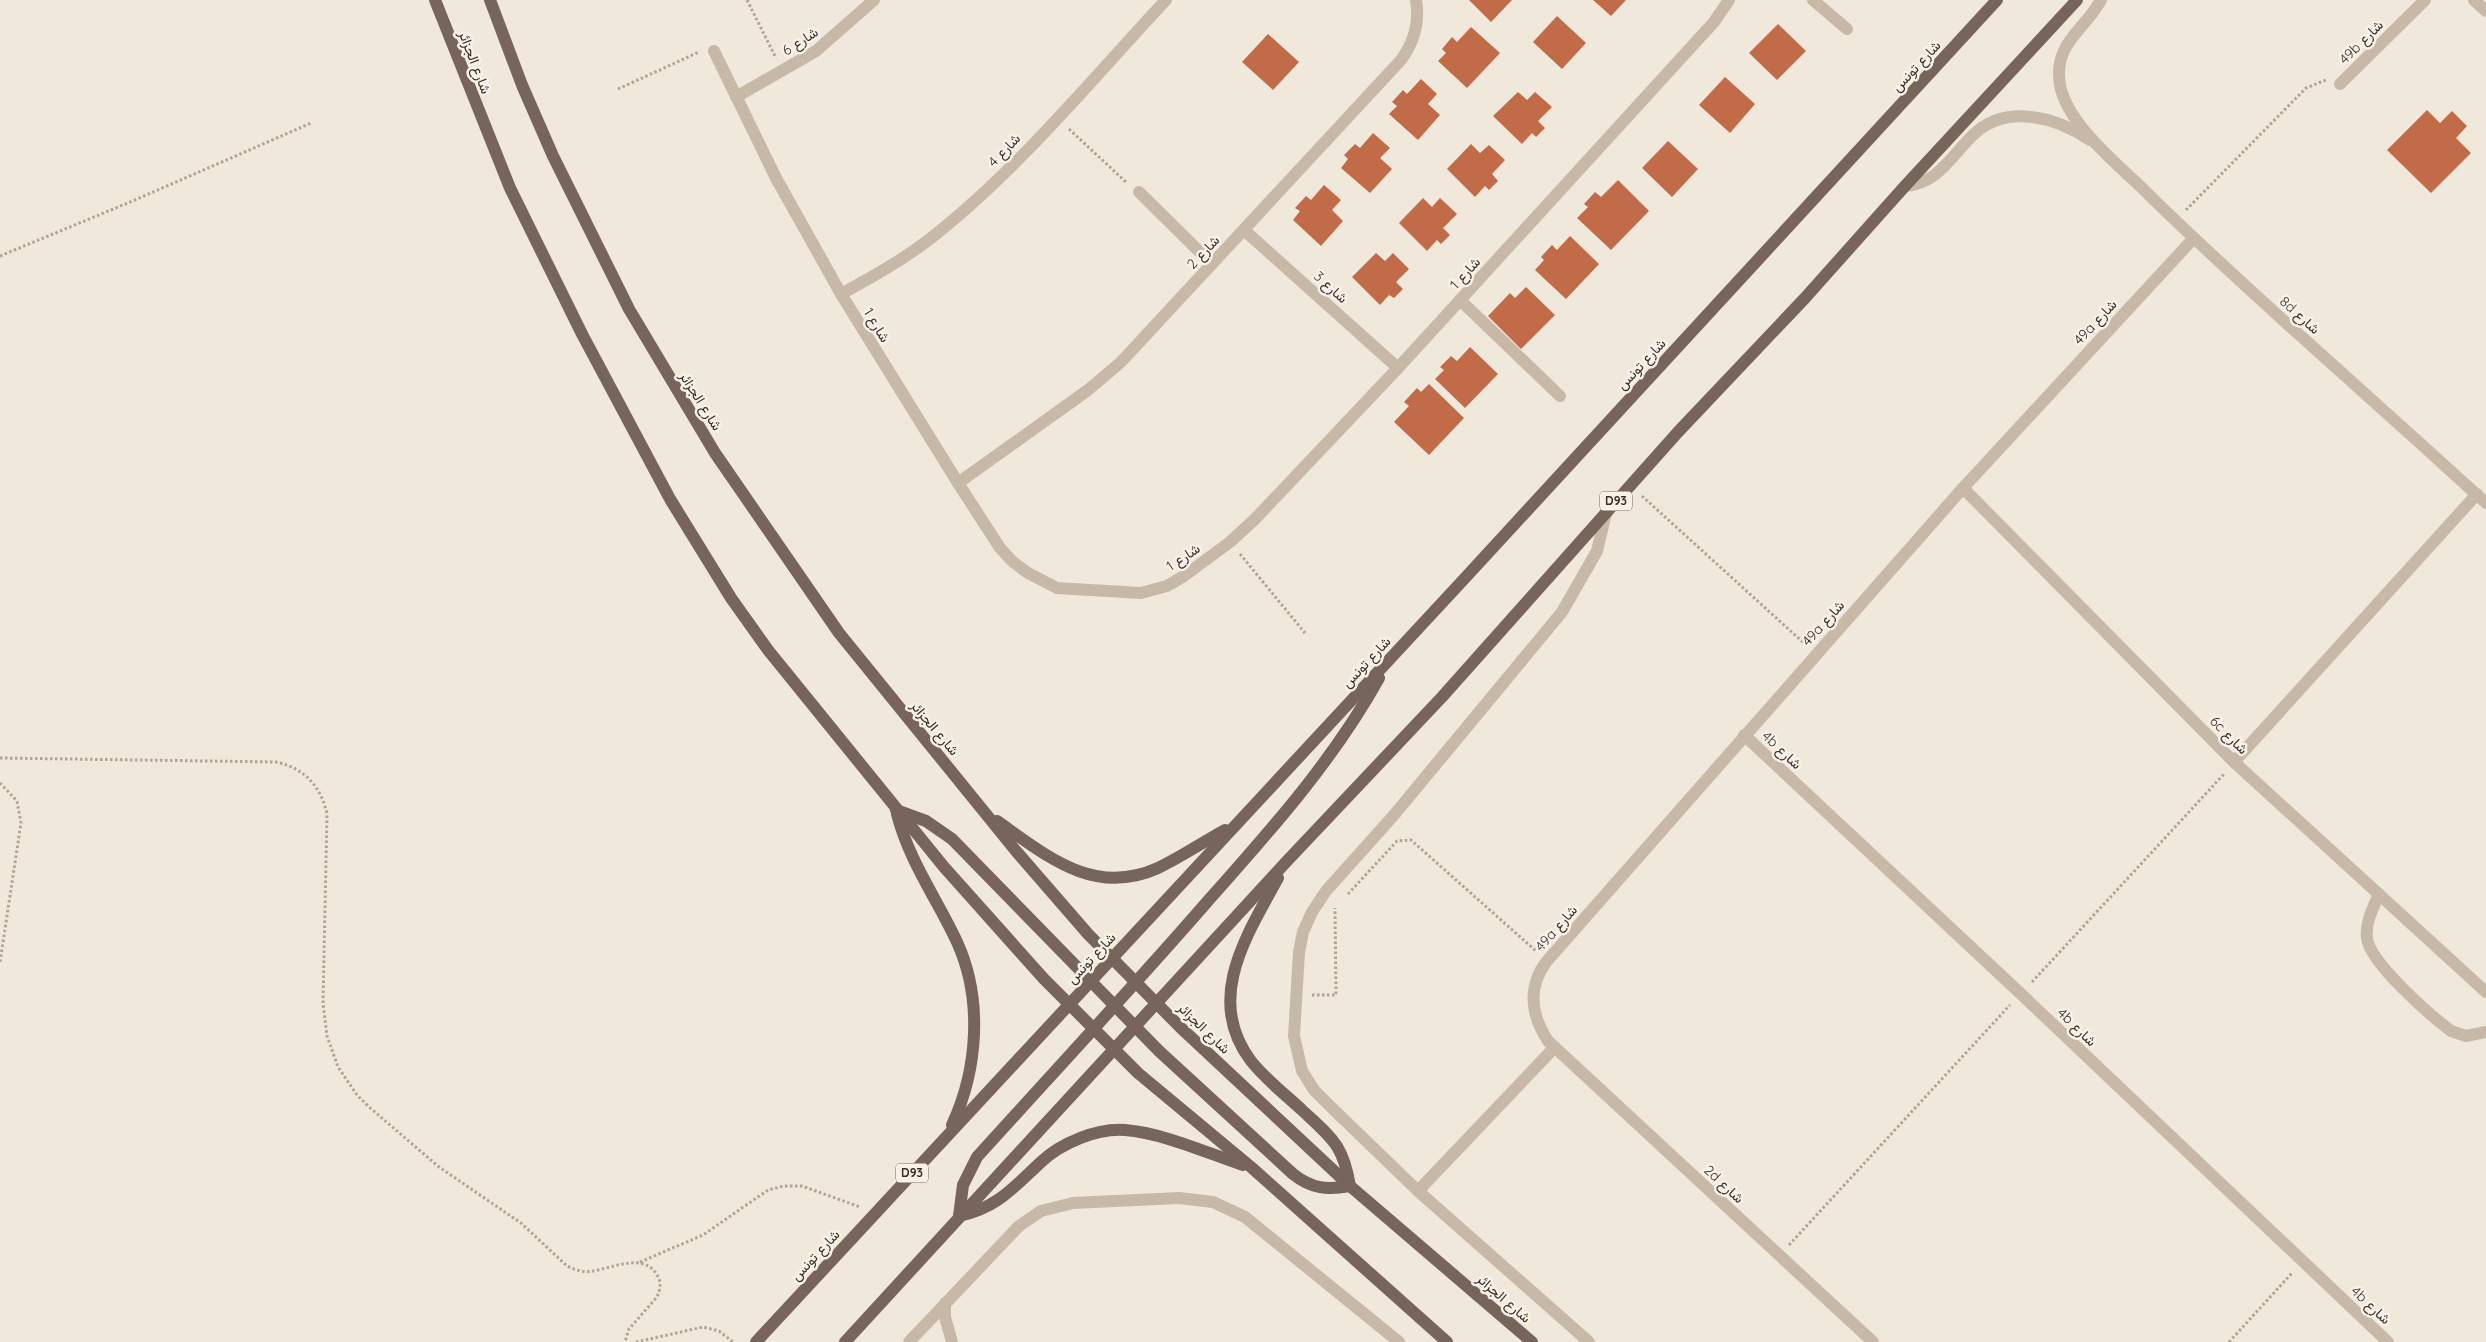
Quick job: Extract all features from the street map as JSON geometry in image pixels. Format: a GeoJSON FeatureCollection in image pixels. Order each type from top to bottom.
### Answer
{"type":"FeatureCollection","features":[{"type":"Feature","properties":{"kind":"main road","name":"شارع الجزائر"},"geometry":{"type":"LineString","coordinates":[[434,0],[485,128],[541,253],[670,499],[721,583],[768,650],[944,867],[1069,1004],[1114,1050],[1250,1167],[1444,1340]]}},
{"type":"Feature","properties":{"kind":"main road","name":"شارع الجزائر"},"geometry":{"type":"LineString","coordinates":[[490,0],[522,85],[586,226],[628,309],[671,382],[755,514],[839,633],[1016,851],[1112,958],[1157,1004],[1350,1186],[1532,1342]]}},
{"type":"Feature","properties":{"kind":"main road","name":"شارع تونس"},"geometry":{"type":"LineString","coordinates":[[756,1342],[1997,0]]}},
{"type":"Feature","properties":{"kind":"main road","name":"D93"},"geometry":{"type":"LineString","coordinates":[[845,1342],[1287,861],[1442,697],[1606,512],[1805,298],[1904,186],[2077,0]]}},
{"type":"Feature","properties":{"kind":"main road"},"geometry":{"type":"LineString","coordinates":[[1250,1167],[1150,1134],[1124,1130],[1103,1133],[1081,1139],[1061,1148],[1043,1160],[1001,1200],[981,1210],[959,1216],[962,1185],[977,1157],[1136,982],[1306,788],[1346,732],[1388,660]]}},
{"type":"Feature","properties":{"kind":"main road"},"geometry":{"type":"LineString","coordinates":[[896,810],[926,821],[952,839],[1135,1027],[1304,1183],[1318,1188],[1334,1189],[1350,1186],[1346,1162],[1337,1144],[1251,1062],[1242,1047],[1231,1012],[1232,978],[1236,962],[1245,940],[1287,861]]}},
{"type":"Feature","properties":{"kind":"main road"},"geometry":{"type":"LineString","coordinates":[[896,810],[909,852],[958,944],[971,990],[974,1023],[972,1062],[959,1111],[948,1134]]}},
{"type":"Feature","properties":{"kind":"main road"},"geometry":{"type":"LineString","coordinates":[[987,814],[1066,867],[1094,876],[1108,878],[1126,877],[1158,868],[1235,824]]}},
{"type":"Feature","properties":{"kind":"street","name":"شارع 6"},"geometry":{"type":"LineString","coordinates":[[736,98],[816,51],[874,0]]}},
{"type":"Feature","properties":{"kind":"street","name":"شارع 4"},"geometry":{"type":"LineString","coordinates":[[841,294],[902,259],[957,217],[1056,118],[1166,0]]}},
{"type":"Feature","properties":{"kind":"street","name":"شارع 2"},"geometry":{"type":"LineString","coordinates":[[958,483],[1103,378],[1137,346],[1408,51],[1417,26],[1416,0]]}},
{"type":"Feature","properties":{"kind":"street","name":"شارع 1"},"geometry":{"type":"LineString","coordinates":[[714,51],[790,203],[841,294],[958,483],[1007,555],[1028,574],[1057,588],[1128,593],[1167,586],[1184,576],[1230,542],[1255,519],[1398,368],[1714,22],[1729,0]]}},
{"type":"Feature","properties":{"kind":"street"},"geometry":{"type":"LineString","coordinates":[[1813,0],[1847,29]]}},
{"type":"Feature","properties":{"kind":"street","name":"8d شارع"},"geometry":{"type":"LineString","coordinates":[[2101,0],[2071,36],[2062,56],[2059,67],[2060,86],[2070,110],[2099,146],[2175,222],[2481,499]]}},
{"type":"Feature","properties":{"kind":"street","name":"49b شارع"},"geometry":{"type":"LineString","coordinates":[[2340,84],[2425,0]]}},
{"type":"Feature","properties":{"kind":"street"},"geometry":{"type":"LineString","coordinates":[[2474,0],[2486,12]]}},
{"type":"Feature","properties":{"kind":"street","name":"8d شارع"},"geometry":{"type":"LineString","coordinates":[[1904,186],[1932,177],[1941,171],[1973,134],[2002,118],[2032,116],[2049,120],[2066,126],[2099,146]]}},
{"type":"Feature","properties":{"kind":"street"},"geometry":{"type":"LineString","coordinates":[[1134,189],[1212,264]]}},
{"type":"Feature","properties":{"kind":"street","name":"شارع 3"},"geometry":{"type":"LineString","coordinates":[[1244,230],[1398,368]]}},
{"type":"Feature","properties":{"kind":"street","name":"49a شارع"},"geometry":{"type":"LineString","coordinates":[[1554,1048],[1542,1032],[1533,1008],[1536,978],[1547,961],[1963,488],[2193,239]]}},
{"type":"Feature","properties":{"kind":"street"},"geometry":{"type":"LineString","coordinates":[[1460,300],[1560,396]]}},
{"type":"Feature","properties":{"kind":"street","name":"6c شارع"},"geometry":{"type":"LineString","coordinates":[[1963,488],[2234,762],[2486,992]]}},
{"type":"Feature","properties":{"kind":"street"},"geometry":{"type":"LineString","coordinates":[[2234,762],[2481,499]]}},
{"type":"Feature","properties":{"kind":"street"},"geometry":{"type":"LineString","coordinates":[[1589,1342],[1418,1191],[1314,1090],[1302,1071],[1294,1036],[1299,952],[1303,932],[1326,891],[1394,815],[1562,612],[1597,551],[1606,512]]}},
{"type":"Feature","properties":{"kind":"street","name":"4b شارع"},"geometry":{"type":"LineString","coordinates":[[1744,735],[2021,994],[2388,1342]]}},
{"type":"Feature","properties":{"kind":"street"},"geometry":{"type":"LineString","coordinates":[[2379,894],[2366,930],[2369,948],[2378,963],[2451,1031],[2466,1036],[2486,1032]]}},
{"type":"Feature","properties":{"kind":"street"},"geometry":{"type":"LineString","coordinates":[[1418,1191],[1554,1048]]}},
{"type":"Feature","properties":{"kind":"street","name":"2d شارع"},"geometry":{"type":"LineString","coordinates":[[1554,1048],[1873,1342]]}},
{"type":"Feature","properties":{"kind":"street"},"geometry":{"type":"LineString","coordinates":[[909,1342],[1019,1226],[1041,1211],[1073,1203],[1196,1199],[1228,1208],[1245,1217],[1399,1342]]}},
{"type":"Feature","properties":{"kind":"street"},"geometry":{"type":"LineString","coordinates":[[945,1303],[945,1317],[952,1342]]}},
{"type":"Feature","properties":{"kind":"path"},"geometry":{"type":"LineString","coordinates":[[747,0],[782,70]]}},
{"type":"Feature","properties":{"kind":"path"},"geometry":{"type":"LineString","coordinates":[[618,89],[697,52],[714,51]]}},
{"type":"Feature","properties":{"kind":"path"},"geometry":{"type":"LineString","coordinates":[[2175,222],[2306,88],[2319,81],[2326,80],[2340,84]]}},
{"type":"Feature","properties":{"kind":"path"},"geometry":{"type":"LineString","coordinates":[[1056,118],[1134,189]]}},
{"type":"Feature","properties":{"kind":"path"},"geometry":{"type":"LineString","coordinates":[[0,256],[311,124]]}},
{"type":"Feature","properties":{"kind":"path"},"geometry":{"type":"LineString","coordinates":[[1630,486],[1816,654]]}},
{"type":"Feature","properties":{"kind":"path"},"geometry":{"type":"LineString","coordinates":[[1230,542],[1305,633]]}},
{"type":"Feature","properties":{"kind":"path"},"geometry":{"type":"LineString","coordinates":[[0,758],[276,762],[291,766],[304,774],[319,790],[327,814],[323,1004],[327,1036],[338,1067],[369,1107],[439,1166],[521,1224],[567,1266],[584,1272],[640,1262],[702,1234],[768,1190],[784,1186],[802,1186],[875,1213]]}},
{"type":"Feature","properties":{"kind":"path"},"geometry":{"type":"LineString","coordinates":[[1780,1256],[2234,762]]}},
{"type":"Feature","properties":{"kind":"path"},"geometry":{"type":"LineString","coordinates":[[0,783],[17,801],[21,823],[0,962]]}},
{"type":"Feature","properties":{"kind":"path"},"geometry":{"type":"LineString","coordinates":[[1347,895],[1397,840],[1411,840],[1547,961]]}},
{"type":"Feature","properties":{"kind":"path"},"geometry":{"type":"LineString","coordinates":[[1297,995],[1336,995],[1334,909],[1341,902]]}},
{"type":"Feature","properties":{"kind":"path"},"geometry":{"type":"LineString","coordinates":[[625,1342],[629,1329],[658,1297],[660,1291],[659,1279],[656,1273],[646,1264],[640,1262]]}},
{"type":"Feature","properties":{"kind":"path"},"geometry":{"type":"LineString","coordinates":[[2228,1342],[2302,1262]]}},
{"type":"Feature","properties":{"kind":"path"},"geometry":{"type":"LineString","coordinates":[[636,1342],[702,1327],[719,1331],[734,1342]]}},
{"type":"Feature","properties":{"kind":"building"},"geometry":{"type":"Polygon","coordinates":[[[1469,0],[1512,0],[1491,22],[1469,0]]]}},
{"type":"Feature","properties":{"kind":"building"},"geometry":{"type":"Polygon","coordinates":[[[1593,0],[1626,0],[1611,16],[1593,0]]]}},
{"type":"Feature","properties":{"kind":"building"},"geometry":{"type":"Polygon","coordinates":[[[1557,16],[1586,43],[1562,69],[1533,42],[1557,16]]]}},
{"type":"Feature","properties":{"kind":"building"},"geometry":{"type":"Polygon","coordinates":[[[1778,24],[1806,51],[1777,80],[1749,53],[1778,24]]]}},
{"type":"Feature","properties":{"kind":"building"},"geometry":{"type":"Polygon","coordinates":[[[1471,27],[1500,53],[1467,88],[1438,61],[1446,53],[1442,49],[1452,37],[1457,42],[1471,27]]]}},
{"type":"Feature","properties":{"kind":"building"},"geometry":{"type":"Polygon","coordinates":[[[1268,34],[1299,62],[1273,90],[1242,62],[1268,34]]]}},
{"type":"Feature","properties":{"kind":"building"},"geometry":{"type":"Polygon","coordinates":[[[1725,77],[1755,104],[1730,133],[1699,105],[1725,77]]]}},
{"type":"Feature","properties":{"kind":"building"},"geometry":{"type":"Polygon","coordinates":[[[1421,79],[1437,94],[1428,104],[1440,115],[1418,140],[1389,114],[1397,106],[1392,102],[1403,90],[1407,94],[1421,79]]]}},
{"type":"Feature","properties":{"kind":"building"},"geometry":{"type":"Polygon","coordinates":[[[1518,92],[1527,100],[1535,92],[1552,107],[1538,121],[1545,128],[1536,137],[1532,133],[1522,144],[1493,116],[1518,92]]]}},
{"type":"Feature","properties":{"kind":"building"},"geometry":{"type":"Polygon","coordinates":[[[2427,110],[2440,123],[2452,111],[2467,126],[2456,138],[2471,153],[2431,193],[2387,150],[2427,110]]]}},
{"type":"Feature","properties":{"kind":"building"},"geometry":{"type":"Polygon","coordinates":[[[1373,133],[1390,148],[1380,158],[1392,169],[1370,193],[1341,168],[1348,159],[1344,155],[1355,144],[1360,148],[1373,133]]]}},
{"type":"Feature","properties":{"kind":"building"},"geometry":{"type":"Polygon","coordinates":[[[1668,141],[1698,169],[1672,197],[1642,168],[1668,141]]]}},
{"type":"Feature","properties":{"kind":"building"},"geometry":{"type":"Polygon","coordinates":[[[1471,144],[1480,153],[1489,145],[1505,160],[1492,174],[1498,181],[1489,190],[1485,186],[1475,197],[1447,169],[1471,144]]]}},
{"type":"Feature","properties":{"kind":"building"},"geometry":{"type":"Polygon","coordinates":[[[1618,180],[1649,211],[1611,250],[1577,218],[1588,207],[1584,204],[1595,192],[1601,197],[1618,180]]]}},
{"type":"Feature","properties":{"kind":"building"},"geometry":{"type":"Polygon","coordinates":[[[1324,185],[1341,200],[1332,210],[1343,221],[1321,246],[1293,220],[1300,211],[1295,208],[1306,196],[1311,200],[1324,185]]]}},
{"type":"Feature","properties":{"kind":"building"},"geometry":{"type":"Polygon","coordinates":[[[1423,198],[1432,207],[1440,198],[1457,214],[1443,228],[1450,235],[1441,244],[1437,240],[1427,251],[1399,223],[1423,198]]]}},
{"type":"Feature","properties":{"kind":"building"},"geometry":{"type":"Polygon","coordinates":[[[1570,236],[1599,264],[1566,299],[1535,270],[1544,260],[1541,257],[1552,245],[1557,250],[1570,236]]]}},
{"type":"Feature","properties":{"kind":"building"},"geometry":{"type":"Polygon","coordinates":[[[1376,253],[1385,261],[1393,253],[1409,269],[1396,282],[1403,289],[1394,298],[1389,295],[1380,305],[1352,277],[1376,253]]]}},
{"type":"Feature","properties":{"kind":"building"},"geometry":{"type":"Polygon","coordinates":[[[1526,287],[1555,315],[1521,349],[1488,316],[1510,293],[1515,298],[1526,287]]]}},
{"type":"Feature","properties":{"kind":"building"},"geometry":{"type":"Polygon","coordinates":[[[1470,347],[1498,374],[1465,408],[1435,379],[1444,370],[1440,367],[1451,356],[1457,361],[1470,347]]]}},
{"type":"Feature","properties":{"kind":"building"},"geometry":{"type":"Polygon","coordinates":[[[1429,384],[1464,418],[1429,455],[1394,422],[1409,406],[1404,402],[1417,388],[1421,392],[1429,384]]]}}]}
